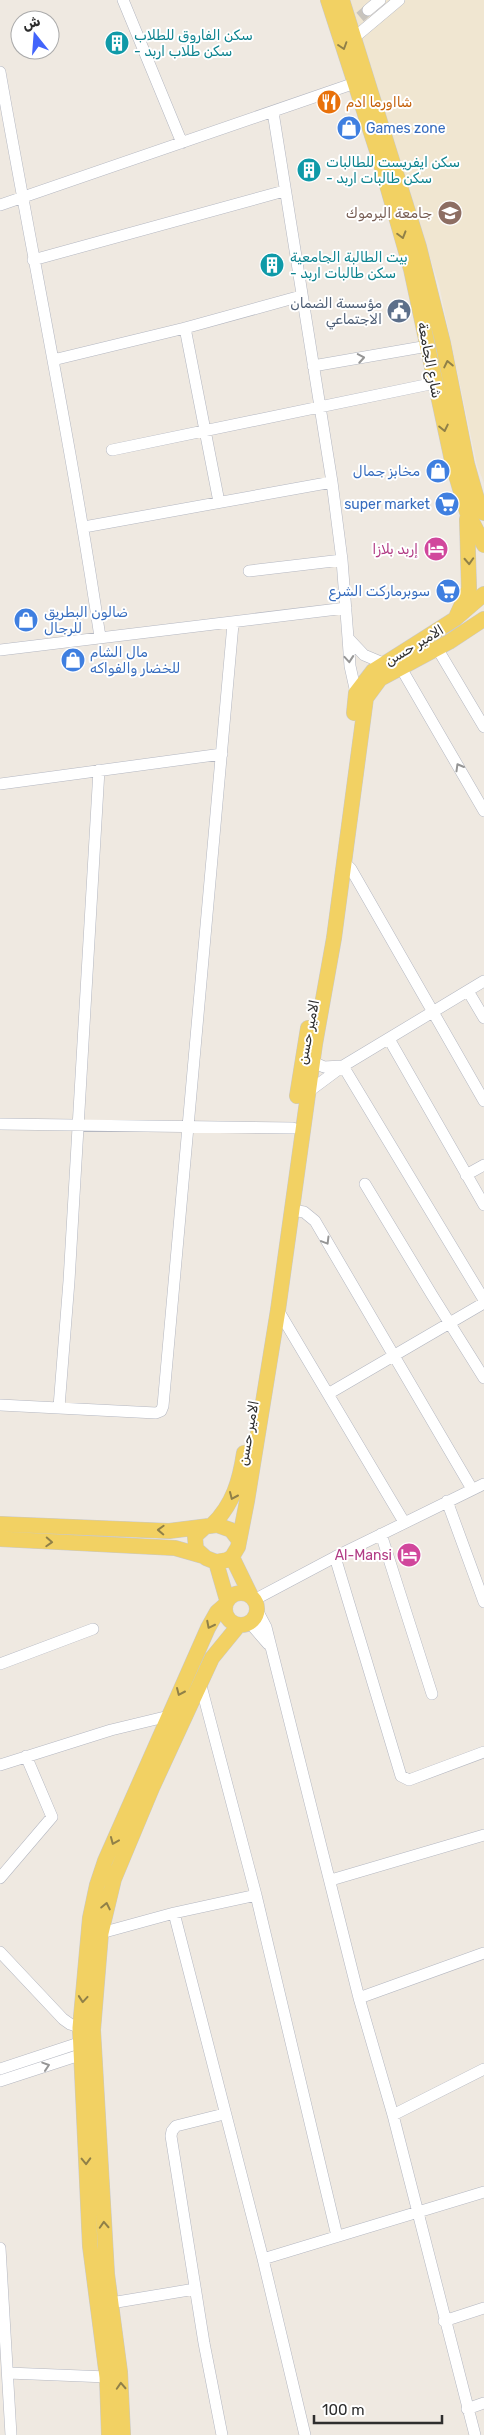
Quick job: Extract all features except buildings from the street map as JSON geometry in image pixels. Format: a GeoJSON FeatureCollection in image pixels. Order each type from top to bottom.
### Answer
{"type":"FeatureCollection","features":[{"type":"Feature","properties":{"kind":"main road","name":"شارع الجامعة"},"geometry":{"type":"LineString","coordinates":[[328,0],[379,157],[412,269],[444,430],[467,512],[484,545]]}},
{"type":"Feature","properties":{"kind":"main road","name":"شارع الجامعة"},"geometry":{"type":"LineString","coordinates":[[342,0],[358,22],[443,343],[467,464],[477,499],[484,513]]}},
{"type":"Feature","properties":{"kind":"main road"},"geometry":{"type":"LineString","coordinates":[[455,620],[469,589],[467,512]]}},
{"type":"Feature","properties":{"kind":"main road","name":"الامير حسن"},"geometry":{"type":"LineString","coordinates":[[238,1539],[247,1501],[278,1310],[288,1209],[293,1128],[304,1050],[327,938],[356,693],[368,676],[383,663],[455,620],[484,594]]}},
{"type":"Feature","properties":{"kind":"main road","name":"الامير حسن"},"geometry":{"type":"LineString","coordinates":[[208,1558],[196,1549],[193,1540],[194,1536],[209,1526],[232,1498],[240,1476],[334,938],[366,698],[380,679],[438,648],[483,620]]}},
{"type":"Feature","properties":{"kind":"main road"},"geometry":{"type":"LineString","coordinates":[[0,1524],[169,1531],[226,1526],[238,1539],[238,1547],[232,1557],[222,1562],[175,1548],[0,1539]]}},
{"type":"Feature","properties":{"kind":"main road"},"geometry":{"type":"LineString","coordinates":[[232,1557],[250,1611]]}},
{"type":"Feature","properties":{"kind":"main road"},"geometry":{"type":"LineString","coordinates":[[208,1558],[226,1602],[224,1610],[229,1620],[250,1611]]}},
{"type":"Feature","properties":{"kind":"main road"},"geometry":{"type":"LineString","coordinates":[[109,2435],[107,2378],[90,2246],[87,2041],[90,1918],[97,1885],[161,1732],[208,1628],[217,1612],[236,1594],[250,1611]]}},
{"type":"Feature","properties":{"kind":"main road"},"geometry":{"type":"LineString","coordinates":[[123,2435],[120,2372],[107,2274],[87,2041],[101,1933],[114,1879],[152,1788],[200,1682],[212,1658],[250,1611]]}},
{"type":"Feature","properties":{"kind":"main road"},"geometry":{"type":"LineString","coordinates":[[161,1732],[175,1740]]}},
{"type":"Feature","properties":{"kind":"street"},"geometry":{"type":"LineString","coordinates":[[358,22],[380,0]]}},
{"type":"Feature","properties":{"kind":"street"},"geometry":{"type":"LineString","coordinates":[[358,22],[398,0]]}},
{"type":"Feature","properties":{"kind":"street"},"geometry":{"type":"LineString","coordinates":[[127,1],[182,143]]}},
{"type":"Feature","properties":{"kind":"street"},"geometry":{"type":"LineString","coordinates":[[0,72],[33,260],[84,527],[100,637]]}},
{"type":"Feature","properties":{"kind":"street"},"geometry":{"type":"LineString","coordinates":[[0,205],[355,83]]}},
{"type":"Feature","properties":{"kind":"street"},"geometry":{"type":"LineString","coordinates":[[273,112],[284,191],[332,482],[342,560],[350,666],[356,693]]}},
{"type":"Feature","properties":{"kind":"street"},"geometry":{"type":"LineString","coordinates":[[33,260],[284,191]]}},
{"type":"Feature","properties":{"kind":"street"},"geometry":{"type":"LineString","coordinates":[[53,360],[185,328],[301,296]]}},
{"type":"Feature","properties":{"kind":"street"},"geometry":{"type":"LineString","coordinates":[[185,328],[219,502]]}},
{"type":"Feature","properties":{"kind":"street"},"geometry":{"type":"LineString","coordinates":[[312,366],[428,346]]}},
{"type":"Feature","properties":{"kind":"street"},"geometry":{"type":"LineString","coordinates":[[112,450],[435,383]]}},
{"type":"Feature","properties":{"kind":"street"},"geometry":{"type":"LineString","coordinates":[[84,527],[332,482]]}},
{"type":"Feature","properties":{"kind":"street"},"geometry":{"type":"LineString","coordinates":[[249,571],[342,560]]}},
{"type":"Feature","properties":{"kind":"street"},"geometry":{"type":"LineString","coordinates":[[0,650],[100,637],[233,624],[346,608]]}},
{"type":"Feature","properties":{"kind":"street"},"geometry":{"type":"LineString","coordinates":[[0,1405],[156,1413],[163,1406],[190,1128],[233,624]]}},
{"type":"Feature","properties":{"kind":"street"},"geometry":{"type":"LineString","coordinates":[[348,638],[364,655],[383,663]]}},
{"type":"Feature","properties":{"kind":"street"},"geometry":{"type":"LineString","coordinates":[[438,648],[484,727]]}},
{"type":"Feature","properties":{"kind":"street"},"geometry":{"type":"LineString","coordinates":[[401,668],[484,810]]}},
{"type":"Feature","properties":{"kind":"street"},"geometry":{"type":"LineString","coordinates":[[0,784],[222,754]]}},
{"type":"Feature","properties":{"kind":"street"},"geometry":{"type":"LineString","coordinates":[[59,1407],[99,770]]}},
{"type":"Feature","properties":{"kind":"street"},"geometry":{"type":"LineString","coordinates":[[343,861],[351,869],[484,1100]]}},
{"type":"Feature","properties":{"kind":"street"},"geometry":{"type":"LineString","coordinates":[[308,1092],[344,1066],[484,980]]}},
{"type":"Feature","properties":{"kind":"street"},"geometry":{"type":"LineString","coordinates":[[468,991],[484,1018]]}},
{"type":"Feature","properties":{"kind":"street"},"geometry":{"type":"LineString","coordinates":[[389,1038],[484,1205]]}},
{"type":"Feature","properties":{"kind":"street"},"geometry":{"type":"LineString","coordinates":[[313,1062],[324,1067],[344,1066]]}},
{"type":"Feature","properties":{"kind":"street"},"geometry":{"type":"LineString","coordinates":[[328,1394],[484,1301],[344,1066]]}},
{"type":"Feature","properties":{"kind":"street"},"geometry":{"type":"LineString","coordinates":[[0,1124],[293,1128]]}},
{"type":"Feature","properties":{"kind":"street"},"geometry":{"type":"LineString","coordinates":[[466,1175],[484,1165]]}},
{"type":"Feature","properties":{"kind":"street"},"geometry":{"type":"LineString","coordinates":[[365,1184],[484,1378]]}},
{"type":"Feature","properties":{"kind":"street"},"geometry":{"type":"LineString","coordinates":[[288,1209],[304,1212],[315,1221],[472,1489]]}},
{"type":"Feature","properties":{"kind":"street"},"geometry":{"type":"LineString","coordinates":[[278,1310],[404,1522]]}},
{"type":"Feature","properties":{"kind":"street"},"geometry":{"type":"LineString","coordinates":[[475,2435],[444,2321],[393,2116],[359,1998],[331,1880],[269,1645],[266,1626],[250,1611],[335,1557],[484,1484]]}},
{"type":"Feature","properties":{"kind":"street"},"geometry":{"type":"LineString","coordinates":[[447,1501],[484,1602]]}},
{"type":"Feature","properties":{"kind":"street"},"geometry":{"type":"LineString","coordinates":[[381,1534],[432,1694]]}},
{"type":"Feature","properties":{"kind":"street"},"geometry":{"type":"LineString","coordinates":[[335,1557],[401,1776],[409,1780],[484,1752]]}},
{"type":"Feature","properties":{"kind":"street"},"geometry":{"type":"LineString","coordinates":[[0,1664],[93,1629]]}},
{"type":"Feature","properties":{"kind":"street"},"geometry":{"type":"LineString","coordinates":[[200,1682],[256,1895],[337,2236]]}},
{"type":"Feature","properties":{"kind":"street"},"geometry":{"type":"LineString","coordinates":[[0,1764],[111,1730],[169,1716]]}},
{"type":"Feature","properties":{"kind":"street"},"geometry":{"type":"LineString","coordinates":[[0,1878],[52,1817],[26,1756]]}},
{"type":"Feature","properties":{"kind":"street"},"geometry":{"type":"LineString","coordinates":[[331,1880],[484,1835]]}},
{"type":"Feature","properties":{"kind":"street"},"geometry":{"type":"LineString","coordinates":[[101,1933],[174,1913],[256,1895]]}},
{"type":"Feature","properties":{"kind":"street"},"geometry":{"type":"LineString","coordinates":[[174,1913],[224,2114],[263,2259],[305,2435]]}},
{"type":"Feature","properties":{"kind":"street"},"geometry":{"type":"LineString","coordinates":[[0,1952],[63,2019],[87,2041]]}},
{"type":"Feature","properties":{"kind":"street"},"geometry":{"type":"LineString","coordinates":[[359,1998],[484,1953]]}},
{"type":"Feature","properties":{"kind":"street"},"geometry":{"type":"LineString","coordinates":[[0,2069],[87,2041]]}},
{"type":"Feature","properties":{"kind":"street"},"geometry":{"type":"LineString","coordinates":[[0,2081],[87,2041]]}},
{"type":"Feature","properties":{"kind":"street"},"geometry":{"type":"LineString","coordinates":[[393,2116],[484,2069]]}},
{"type":"Feature","properties":{"kind":"street"},"geometry":{"type":"LineString","coordinates":[[222,2435],[195,2290],[171,2136],[176,2126],[224,2114]]}},
{"type":"Feature","properties":{"kind":"street"},"geometry":{"type":"LineString","coordinates":[[263,2259],[417,2214],[484,2192]]}},
{"type":"Feature","properties":{"kind":"street"},"geometry":{"type":"LineString","coordinates":[[0,2248],[10,2435]]}},
{"type":"Feature","properties":{"kind":"street"},"geometry":{"type":"LineString","coordinates":[[111,2303],[195,2290]]}},
{"type":"Feature","properties":{"kind":"street"},"geometry":{"type":"LineString","coordinates":[[444,2321],[484,2308]]}},
{"type":"Feature","properties":{"kind":"street"},"geometry":{"type":"LineString","coordinates":[[8,2373],[107,2378]]}},
{"type":"Feature","properties":{"kind":"street"},"geometry":{"type":"LineString","coordinates":[[467,2408],[484,2403]]}},
{"type":"Feature","properties":{"kind":"shaded area","name":"جامعة اليرموك"},"geometry":{"type":"Polygon","coordinates":[[[346,0],[484,0],[484,483],[477,465],[439,285],[346,0]]]}},
{"type":"Feature","properties":{"kind":"tunnel"},"geometry":{"type":"LineString","coordinates":[[360,17],[368,10]]}},
{"type":"Feature","properties":{"kind":"place","name":"سكن الفاروق للطلاب - سكن طلاب اربد"},"geometry":{"type":"Point","coordinates":[117,43]}},
{"type":"Feature","properties":{"kind":"place","name":"شااورما ادم"},"geometry":{"type":"Point","coordinates":[329,102]}},
{"type":"Feature","properties":{"kind":"place","name":"Games zone"},"geometry":{"type":"Point","coordinates":[349,128]}},
{"type":"Feature","properties":{"kind":"place","name":"سكن ايفريست للطالبات - سكن طالبات اربد"},"geometry":{"type":"Point","coordinates":[309,170]}},
{"type":"Feature","properties":{"kind":"place","name":"جامعة اليرموك"},"geometry":{"type":"Point","coordinates":[450,213]}},
{"type":"Feature","properties":{"kind":"place","name":"بيت الطالبة الجامعية - سكن طالبات اربد"},"geometry":{"type":"Point","coordinates":[272,265]}},
{"type":"Feature","properties":{"kind":"place","name":"مؤسسة الضمان الاجتماعي"},"geometry":{"type":"Point","coordinates":[399,311]}},
{"type":"Feature","properties":{"kind":"place","name":"مخابز جمال"},"geometry":{"type":"Point","coordinates":[438,471]}},
{"type":"Feature","properties":{"kind":"place","name":"super market"},"geometry":{"type":"Point","coordinates":[447,504]}},
{"type":"Feature","properties":{"kind":"place","name":"إربد بلازا"},"geometry":{"type":"Point","coordinates":[436,549]}},
{"type":"Feature","properties":{"kind":"place","name":"سوبرماركت الشرع"},"geometry":{"type":"Point","coordinates":[448,591]}},
{"type":"Feature","properties":{"kind":"place","name":"ضالون البطريق للرجال"},"geometry":{"type":"Point","coordinates":[26,620]}},
{"type":"Feature","properties":{"kind":"place","name":"مال الشام للخضار والفواكه"},"geometry":{"type":"Point","coordinates":[73,660]}},
{"type":"Feature","properties":{"kind":"place","name":"Al-Mansi"},"geometry":{"type":"Point","coordinates":[409,1555]}}]}
